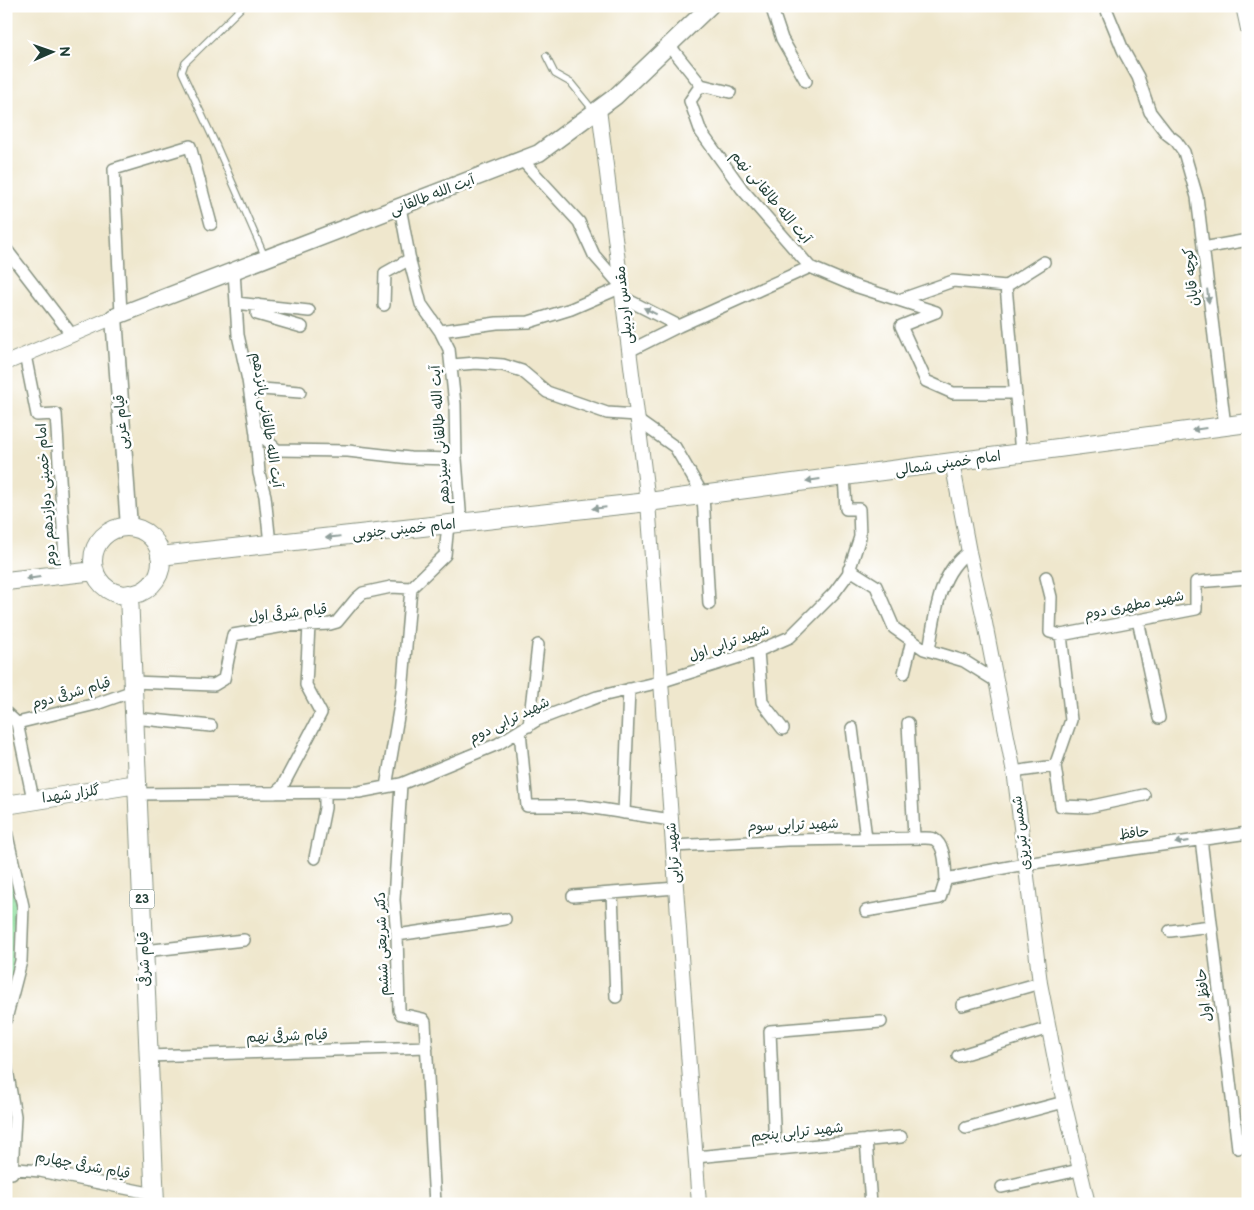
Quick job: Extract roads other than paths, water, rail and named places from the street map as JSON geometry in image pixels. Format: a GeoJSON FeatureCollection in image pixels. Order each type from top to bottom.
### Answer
{"type":"FeatureCollection","features":[{"type":"Feature","properties":{"kind":"main road","name":"آیت الله طالقانی"},"geometry":{"type":"LineString","coordinates":[[117,316],[539,153],[616,96],[708,7]]}},
{"type":"Feature","properties":{"kind":"main road","name":"قیام غربی"},"geometry":{"type":"LineString","coordinates":[[117,316],[129,527]]}},
{"type":"Feature","properties":{"kind":"main road","name":"امام خمینی شمالی"},"geometry":{"type":"LineString","coordinates":[[648,502],[1248,423]]}},
{"type":"Feature","properties":{"kind":"main road","name":"امام خمینی جنوبی"},"geometry":{"type":"LineString","coordinates":[[160,556],[648,502]]}},
{"type":"Feature","properties":{"kind":"main road"},"geometry":{"type":"LineString","coordinates":[[129,527],[140,529],[150,536],[157,545],[160,556],[160,567],[153,582],[139,592],[128,594],[118,593],[100,581],[95,571],[93,560],[95,549],[100,540],[113,530],[129,527]]}},
{"type":"Feature","properties":{"kind":"main road"},"geometry":{"type":"LineString","coordinates":[[6,581],[95,571]]}},
{"type":"Feature","properties":{"kind":"main road","name":"قیام شرقی"},"geometry":{"type":"LineString","coordinates":[[128,594],[154,1199]]}},
{"type":"Feature","properties":{"kind":"main road","name":"گلزار شهدا"},"geometry":{"type":"LineString","coordinates":[[6,805],[33,800],[137,789]]}},
{"type":"Feature","properties":{"kind":"street"},"geometry":{"type":"LineString","coordinates":[[771,6],[782,39],[806,81]]}},
{"type":"Feature","properties":{"kind":"street","name":"کوچه قاپان"},"geometry":{"type":"LineString","coordinates":[[1105,6],[1123,50],[1138,76],[1150,112],[1184,152],[1189,168],[1197,197],[1225,426]]}},
{"type":"Feature","properties":{"kind":"street"},"geometry":{"type":"LineString","coordinates":[[1243,6],[1248,29]]}},
{"type":"Feature","properties":{"kind":"street"},"geometry":{"type":"LineString","coordinates":[[669,45],[701,85],[730,92]]}},
{"type":"Feature","properties":{"kind":"street","name":"آیت الله طالقانی نهم"},"geometry":{"type":"LineString","coordinates":[[701,85],[690,101],[701,132],[742,189],[810,267]]}},
{"type":"Feature","properties":{"kind":"street","name":"مقدس اردبیلی"},"geometry":{"type":"LineString","coordinates":[[597,110],[648,502]]}},
{"type":"Feature","properties":{"kind":"street"},"geometry":{"type":"LineString","coordinates":[[6,363],[117,316],[114,169],[190,146],[211,224]]}},
{"type":"Feature","properties":{"kind":"street"},"geometry":{"type":"LineString","coordinates":[[522,160],[579,222],[594,255],[622,292],[679,326]]}},
{"type":"Feature","properties":{"kind":"street","name":"آیت الله طالقانی سیزدهم"},"geometry":{"type":"LineString","coordinates":[[400,207],[421,304],[440,331],[449,349],[452,366],[456,459],[454,524],[445,555],[411,588]]}},
{"type":"Feature","properties":{"kind":"street"},"geometry":{"type":"LineString","coordinates":[[1203,248],[1248,240]]}},
{"type":"Feature","properties":{"kind":"street"},"geometry":{"type":"LineString","coordinates":[[6,249],[72,335]]}},
{"type":"Feature","properties":{"kind":"street"},"geometry":{"type":"LineString","coordinates":[[384,305],[385,273],[410,259]]}},
{"type":"Feature","properties":{"kind":"street"},"geometry":{"type":"LineString","coordinates":[[899,300],[953,281],[1006,286],[1044,262]]}},
{"type":"Feature","properties":{"kind":"street"},"geometry":{"type":"LineString","coordinates":[[629,351],[679,326],[810,267],[855,286],[936,312],[901,326],[926,380],[953,393],[1016,393]]}},
{"type":"Feature","properties":{"kind":"street","name":"آیت الله طالقانی پانزدهم"},"geometry":{"type":"LineString","coordinates":[[234,271],[238,335],[256,430],[258,473],[265,496],[270,544]]}},
{"type":"Feature","properties":{"kind":"street"},"geometry":{"type":"LineString","coordinates":[[1006,286],[1021,453]]}},
{"type":"Feature","properties":{"kind":"street"},"geometry":{"type":"LineString","coordinates":[[440,331],[497,323],[529,322],[622,292]]}},
{"type":"Feature","properties":{"kind":"street"},"geometry":{"type":"LineString","coordinates":[[236,303],[309,311]]}},
{"type":"Feature","properties":{"kind":"street"},"geometry":{"type":"LineString","coordinates":[[258,305],[257,314],[302,327]]}},
{"type":"Feature","properties":{"kind":"street","name":"امام خمینی دوازدهم دوم"},"geometry":{"type":"LineString","coordinates":[[25,355],[37,415],[56,414],[66,574]]}},
{"type":"Feature","properties":{"kind":"street"},"geometry":{"type":"LineString","coordinates":[[452,366],[476,363],[503,365],[522,371],[547,392],[607,413],[637,418],[675,446],[704,495],[709,604]]}},
{"type":"Feature","properties":{"kind":"street"},"geometry":{"type":"LineString","coordinates":[[249,388],[300,392]]}},
{"type":"Feature","properties":{"kind":"street"},"geometry":{"type":"LineString","coordinates":[[256,430],[277,450],[348,451],[410,458],[456,459]]}},
{"type":"Feature","properties":{"kind":"street","name":"شمس تبریزی"},"geometry":{"type":"LineString","coordinates":[[952,462],[1013,772],[1040,983],[1064,1102],[1088,1204]]}},
{"type":"Feature","properties":{"kind":"street","name":"شهید ترابی اول"},"geometry":{"type":"LineString","coordinates":[[660,682],[758,651],[790,637],[834,593],[849,569],[860,537],[859,509],[846,509],[844,476]]}},
{"type":"Feature","properties":{"kind":"street","name":"شهید ترابی"},"geometry":{"type":"LineString","coordinates":[[648,502],[699,1204]]}},
{"type":"Feature","properties":{"kind":"street"},"geometry":{"type":"LineString","coordinates":[[929,650],[946,578],[960,558],[969,552]]}},
{"type":"Feature","properties":{"kind":"street"},"geometry":{"type":"LineString","coordinates":[[849,569],[876,586],[894,628],[924,648],[964,662],[996,681]]}},
{"type":"Feature","properties":{"kind":"street"},"geometry":{"type":"LineString","coordinates":[[1046,577],[1051,597],[1050,632],[1061,635],[1071,720],[1055,766],[1061,806],[1088,807],[1144,795]]}},
{"type":"Feature","properties":{"kind":"street","name":"شهید مطهری دوم"},"geometry":{"type":"LineString","coordinates":[[1061,635],[1196,609],[1196,582],[1248,578]]}},
{"type":"Feature","properties":{"kind":"street","name":"قیام شرقی اول"},"geometry":{"type":"LineString","coordinates":[[132,686],[214,685],[224,679],[234,636],[238,633],[284,626],[330,624],[337,622],[363,593],[391,587],[411,588]]}},
{"type":"Feature","properties":{"kind":"street"},"geometry":{"type":"LineString","coordinates":[[386,787],[402,693],[411,588]]}},
{"type":"Feature","properties":{"kind":"street"},"geometry":{"type":"LineString","coordinates":[[1138,620],[1159,718]]}},
{"type":"Feature","properties":{"kind":"street"},"geometry":{"type":"LineString","coordinates":[[276,793],[282,787],[321,713],[306,685],[309,625]]}},
{"type":"Feature","properties":{"kind":"street"},"geometry":{"type":"LineString","coordinates":[[904,673],[912,640]]}},
{"type":"Feature","properties":{"kind":"street"},"geometry":{"type":"LineString","coordinates":[[538,645],[525,728],[527,806],[581,806],[671,820]]}},
{"type":"Feature","properties":{"kind":"street"},"geometry":{"type":"LineString","coordinates":[[758,651],[762,702],[783,729]]}},
{"type":"Feature","properties":{"kind":"street","name":"شهید ترابی دوم"},"geometry":{"type":"LineString","coordinates":[[137,789],[326,793],[358,792],[401,784],[498,744],[538,720],[597,697],[660,682]]}},
{"type":"Feature","properties":{"kind":"street","name":"قیام شرقی دوم"},"geometry":{"type":"LineString","coordinates":[[17,723],[96,704],[132,686]]}},
{"type":"Feature","properties":{"kind":"street"},"geometry":{"type":"LineString","coordinates":[[624,813],[629,690]]}},
{"type":"Feature","properties":{"kind":"street"},"geometry":{"type":"LineString","coordinates":[[6,713],[17,723],[33,800]]}},
{"type":"Feature","properties":{"kind":"street"},"geometry":{"type":"LineString","coordinates":[[134,718],[211,726]]}},
{"type":"Feature","properties":{"kind":"street"},"geometry":{"type":"LineString","coordinates":[[908,723],[914,837]]}},
{"type":"Feature","properties":{"kind":"street"},"geometry":{"type":"LineString","coordinates":[[852,728],[866,838]]}},
{"type":"Feature","properties":{"kind":"street"},"geometry":{"type":"LineString","coordinates":[[1013,772],[1055,766]]}},
{"type":"Feature","properties":{"kind":"street","name":"دکتر شریعتی ششم"},"geometry":{"type":"LineString","coordinates":[[401,784],[394,900],[397,935],[398,1010],[401,1014],[423,1018],[425,1022],[435,1204]]}},
{"type":"Feature","properties":{"kind":"street"},"geometry":{"type":"LineString","coordinates":[[315,858],[326,793]]}},
{"type":"Feature","properties":{"kind":"street"},"geometry":{"type":"LineString","coordinates":[[6,831],[23,906],[21,961],[6,1019]]}},
{"type":"Feature","properties":{"kind":"street","name":"حافظ"},"geometry":{"type":"LineString","coordinates":[[946,879],[1025,864],[1248,834]]}},
{"type":"Feature","properties":{"kind":"street","name":"شهید ترابی سوم"},"geometry":{"type":"LineString","coordinates":[[673,846],[787,840],[914,837],[934,839],[940,846],[946,879]]}},
{"type":"Feature","properties":{"kind":"street","name":"حافظ اول"},"geometry":{"type":"LineString","coordinates":[[1200,839],[1238,1148]]}},
{"type":"Feature","properties":{"kind":"street"},"geometry":{"type":"LineString","coordinates":[[866,911],[940,898],[946,879]]}},
{"type":"Feature","properties":{"kind":"street"},"geometry":{"type":"LineString","coordinates":[[573,896],[676,888]]}},
{"type":"Feature","properties":{"kind":"street"},"geometry":{"type":"LineString","coordinates":[[612,893],[616,997]]}},
{"type":"Feature","properties":{"kind":"street"},"geometry":{"type":"LineString","coordinates":[[397,935],[505,919]]}},
{"type":"Feature","properties":{"kind":"street"},"geometry":{"type":"LineString","coordinates":[[1170,931],[1211,926]]}},
{"type":"Feature","properties":{"kind":"street"},"geometry":{"type":"LineString","coordinates":[[144,951],[244,940]]}},
{"type":"Feature","properties":{"kind":"street"},"geometry":{"type":"LineString","coordinates":[[962,1005],[1040,983]]}},
{"type":"Feature","properties":{"kind":"street"},"geometry":{"type":"LineString","coordinates":[[775,1149],[770,1032],[881,1022]]}},
{"type":"Feature","properties":{"kind":"street"},"geometry":{"type":"LineString","coordinates":[[958,1056],[1049,1028]]}},
{"type":"Feature","properties":{"kind":"street","name":"قیام شرقی نهم"},"geometry":{"type":"LineString","coordinates":[[148,1056],[427,1046]]}},
{"type":"Feature","properties":{"kind":"street"},"geometry":{"type":"LineString","coordinates":[[6,1064],[15,1116],[10,1170]]}},
{"type":"Feature","properties":{"kind":"street"},"geometry":{"type":"LineString","coordinates":[[966,1128],[1064,1102]]}},
{"type":"Feature","properties":{"kind":"street","name":"شهید ترابی پنجم"},"geometry":{"type":"LineString","coordinates":[[696,1157],[901,1137]]}},
{"type":"Feature","properties":{"kind":"street"},"geometry":{"type":"LineString","coordinates":[[866,1140],[871,1204]]}},
{"type":"Feature","properties":{"kind":"street","name":"قیام شرقی چهارم"},"geometry":{"type":"LineString","coordinates":[[10,1170],[40,1172],[154,1199]]}},
{"type":"Feature","properties":{"kind":"street"},"geometry":{"type":"LineString","coordinates":[[1002,1187],[1079,1170]]}},
{"type":"Feature","properties":{"kind":"lane"},"geometry":{"type":"LineString","coordinates":[[244,6],[185,63],[182,72],[218,147],[266,258]]}},
{"type":"Feature","properties":{"kind":"lane"},"geometry":{"type":"LineString","coordinates":[[546,56],[555,74],[571,82],[597,110]]}}]}
